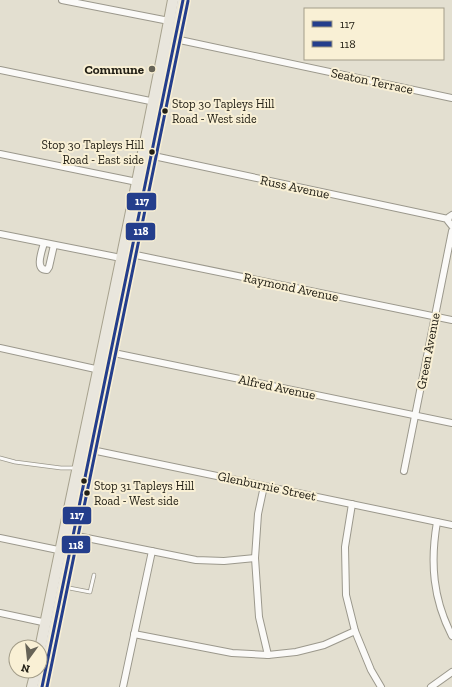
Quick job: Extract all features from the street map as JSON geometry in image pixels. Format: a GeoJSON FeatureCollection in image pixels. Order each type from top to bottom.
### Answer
{"type":"FeatureCollection","features":[{"type":"Feature","properties":{"kind":"main road"},"geometry":{"type":"LineString","coordinates":[[68,534],[147,155],[157,103],[173,0]]}},
{"type":"Feature","properties":{"kind":"main road"},"geometry":{"type":"LineString","coordinates":[[157,103],[175,39],[183,0]]}},
{"type":"Feature","properties":{"kind":"main road"},"geometry":{"type":"LineString","coordinates":[[126,256],[137,182],[147,155]]}},
{"type":"Feature","properties":{"kind":"main road"},"geometry":{"type":"LineString","coordinates":[[42,687],[50,624],[65,552],[77,468],[86,449]]}},
{"type":"Feature","properties":{"kind":"main road"},"geometry":{"type":"LineString","coordinates":[[44,639],[63,586],[65,552]]}},
{"type":"Feature","properties":{"kind":"street"},"geometry":{"type":"LineString","coordinates":[[62,0],[169,21]]}},
{"type":"Feature","properties":{"kind":"street","name":"Seaton Terrace"},"geometry":{"type":"LineString","coordinates":[[175,39],[452,98]]}},
{"type":"Feature","properties":{"kind":"street"},"geometry":{"type":"LineString","coordinates":[[0,70],[157,103]]}},
{"type":"Feature","properties":{"kind":"street"},"geometry":{"type":"LineString","coordinates":[[0,154],[137,182]]}},
{"type":"Feature","properties":{"kind":"street","name":"Russ Avenue"},"geometry":{"type":"LineString","coordinates":[[147,155],[450,217]]}},
{"type":"Feature","properties":{"kind":"street"},"geometry":{"type":"LineString","coordinates":[[450,217],[449,223],[452,226]]}},
{"type":"Feature","properties":{"kind":"street","name":"Green Avenue"},"geometry":{"type":"LineString","coordinates":[[404,471],[452,231]]}},
{"type":"Feature","properties":{"kind":"street","name":"Raymond Avenue"},"geometry":{"type":"LineString","coordinates":[[0,234],[54,245],[126,256],[452,320]]}},
{"type":"Feature","properties":{"kind":"street"},"geometry":{"type":"LineString","coordinates":[[44,243],[39,265],[41,269],[44,270],[47,270],[49,267],[54,245]]}},
{"type":"Feature","properties":{"kind":"street"},"geometry":{"type":"LineString","coordinates":[[0,348],[103,370]]}},
{"type":"Feature","properties":{"kind":"street","name":"Alfred Avenue"},"geometry":{"type":"LineString","coordinates":[[107,352],[452,423]]}},
{"type":"Feature","properties":{"kind":"street","name":"Glenburnie Street"},"geometry":{"type":"LineString","coordinates":[[86,449],[452,525]]}},
{"type":"Feature","properties":{"kind":"street"},"geometry":{"type":"LineString","coordinates":[[264,486],[258,514],[256,558],[259,617],[268,655]]}},
{"type":"Feature","properties":{"kind":"street"},"geometry":{"type":"LineString","coordinates":[[352,504],[345,547],[346,595],[355,631],[371,670],[381,687]]}},
{"type":"Feature","properties":{"kind":"street"},"geometry":{"type":"LineString","coordinates":[[437,522],[433,542],[433,569],[438,601],[452,636]]}},
{"type":"Feature","properties":{"kind":"street"},"geometry":{"type":"LineString","coordinates":[[68,534],[196,560],[224,561],[256,558]]}},
{"type":"Feature","properties":{"kind":"street"},"geometry":{"type":"LineString","coordinates":[[0,538],[65,552]]}},
{"type":"Feature","properties":{"kind":"street"},"geometry":{"type":"LineString","coordinates":[[123,687],[152,552]]}},
{"type":"Feature","properties":{"kind":"street"},"geometry":{"type":"LineString","coordinates":[[0,614],[50,624]]}},
{"type":"Feature","properties":{"kind":"street"},"geometry":{"type":"LineString","coordinates":[[134,634],[232,653],[268,655],[296,652],[324,645],[355,631]]}},
{"type":"Feature","properties":{"kind":"street"},"geometry":{"type":"LineString","coordinates":[[431,687],[452,672]]}},
{"type":"Feature","properties":{"kind":"lane"},"geometry":{"type":"LineString","coordinates":[[0,458],[16,462],[61,468],[77,468]]}},
{"type":"Feature","properties":{"kind":"lane"},"geometry":{"type":"LineString","coordinates":[[63,586],[90,592],[94,575]]}},
{"type":"Feature","properties":{"kind":"transit line","name":"117"},"geometry":{"type":"LineString","coordinates":[[42,687],[183,0]]}},
{"type":"Feature","properties":{"kind":"transit line","name":"118"},"geometry":{"type":"LineString","coordinates":[[47,687],[188,1]]}},
{"type":"Feature","properties":{"kind":"place","name":"Commune"},"geometry":{"type":"Point","coordinates":[152,69]}},
{"type":"Feature","properties":{"kind":"place","name":"Stop 30 Tapleys Hill Road - West side"},"geometry":{"type":"Point","coordinates":[165,111]}},
{"type":"Feature","properties":{"kind":"place","name":"Stop 30 Tapleys Hill Road - East side"},"geometry":{"type":"Point","coordinates":[152,152]}},
{"type":"Feature","properties":{"kind":"place","name":"Stop 31 Tapleys Hill Road - West side"},"geometry":{"type":"Point","coordinates":[87,493]}}]}
